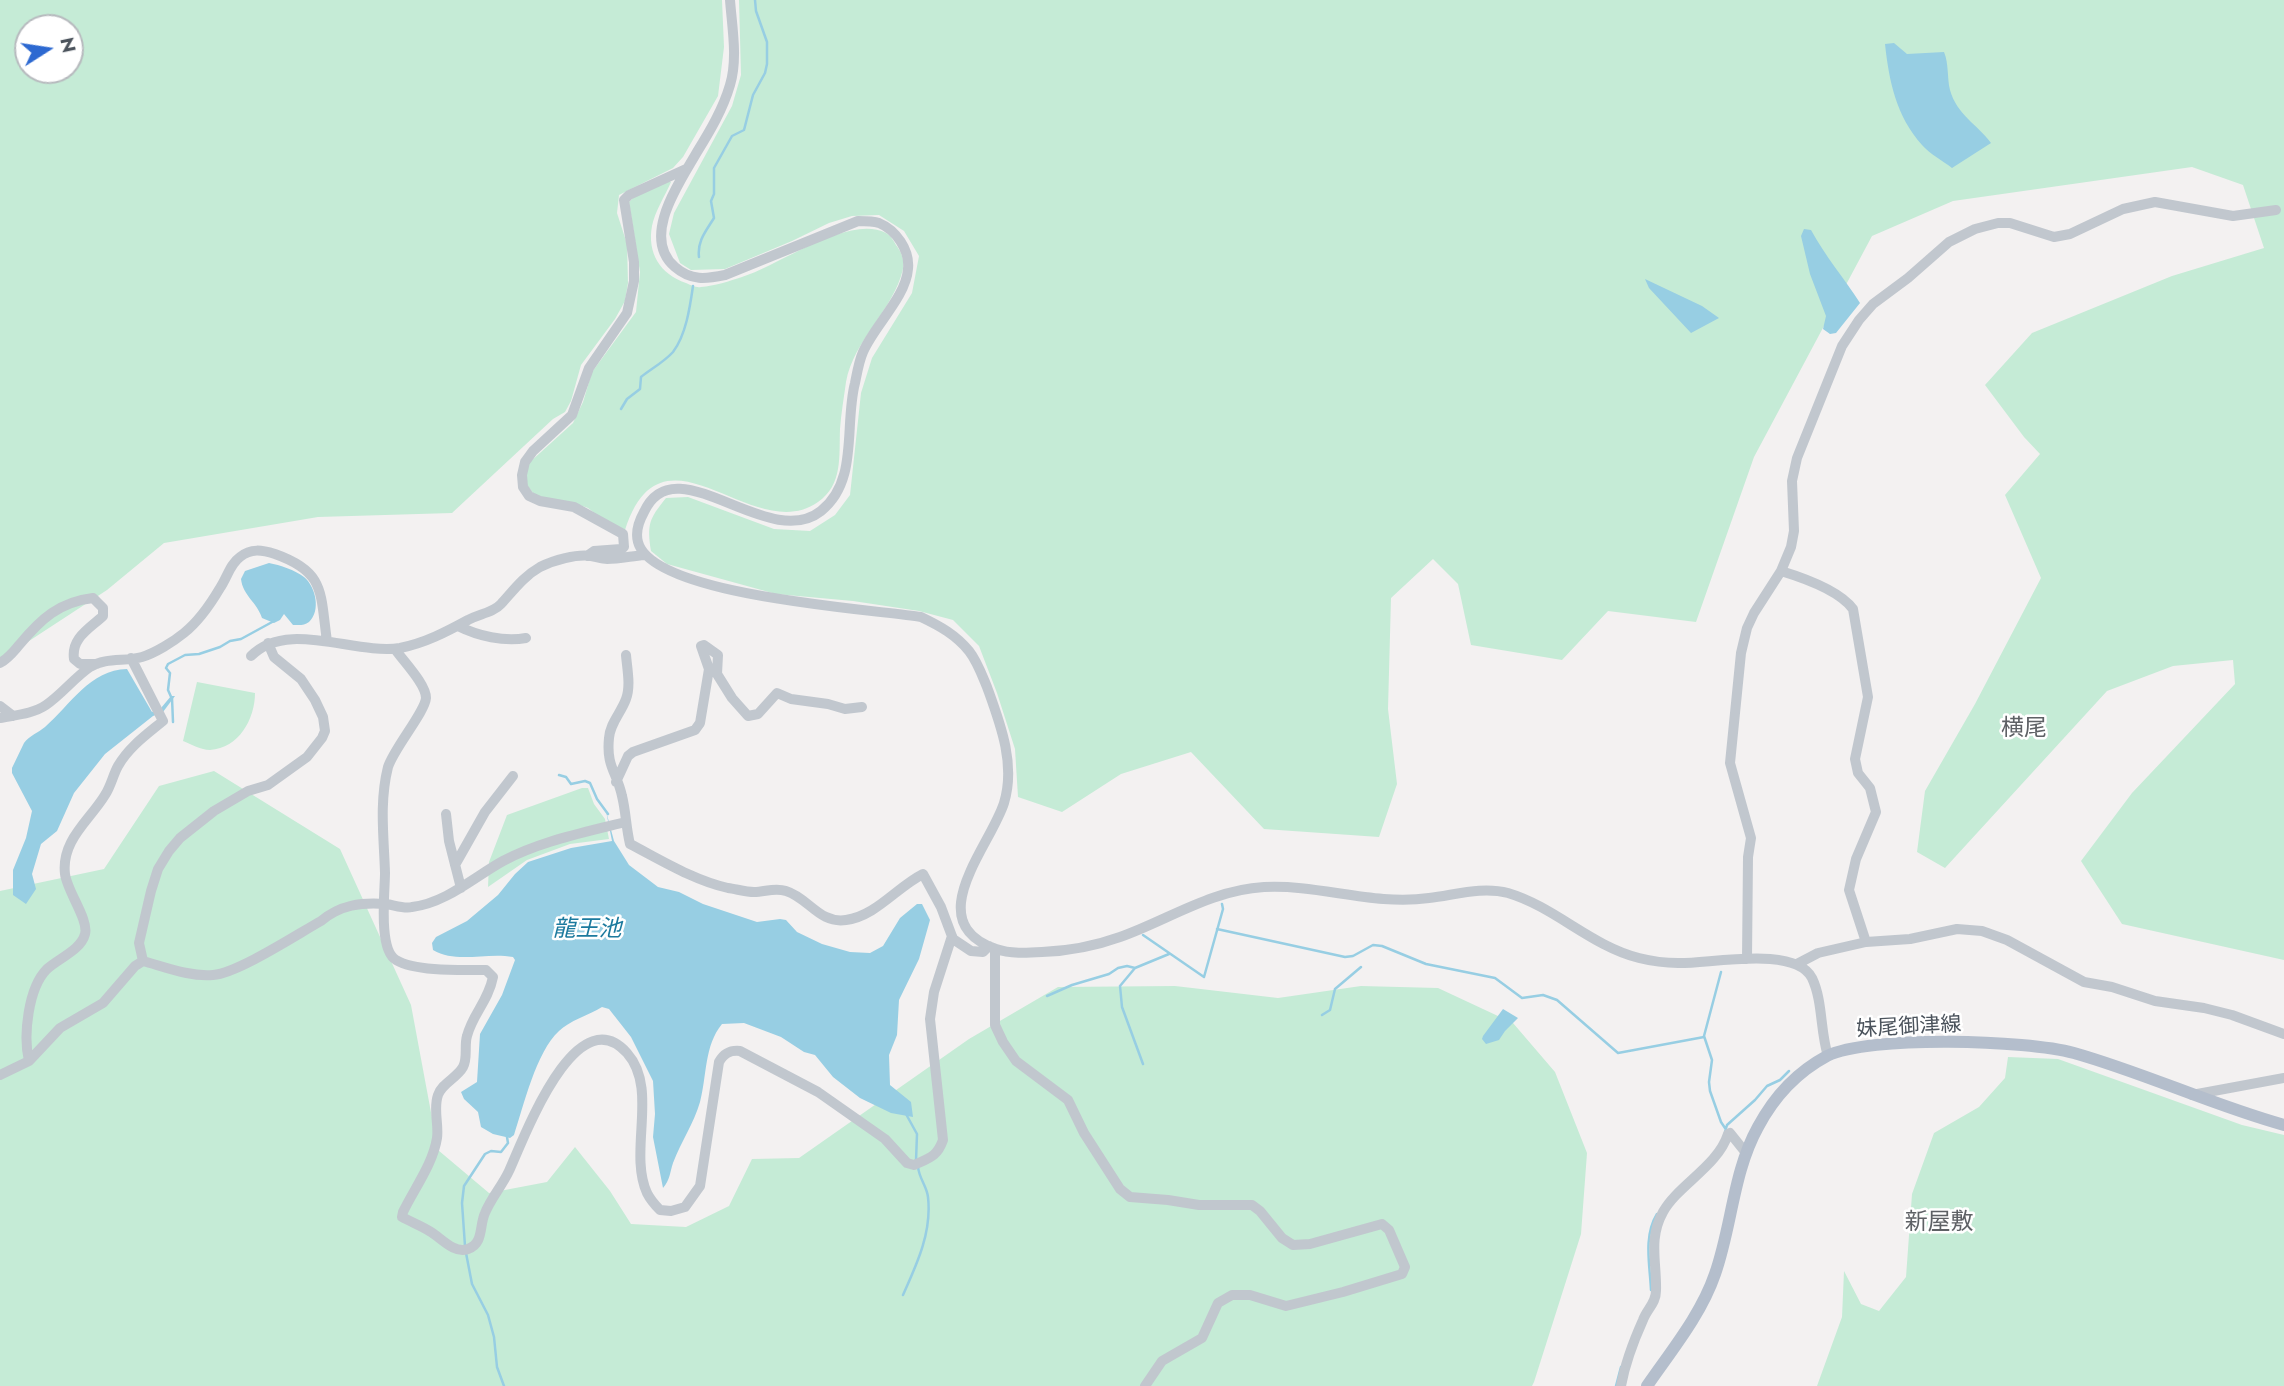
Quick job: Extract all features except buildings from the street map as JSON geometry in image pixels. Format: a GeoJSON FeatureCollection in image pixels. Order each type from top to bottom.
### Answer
{"type":"FeatureCollection","features":[{"type":"Feature","properties":{"kind":"main road","name":"妹尾御津線"},"geometry":{"type":"LineString","coordinates":[[1647,1386],[1704,1301],[1715,1276],[1746,1153],[1758,1126],[1777,1096],[1791,1081],[1828,1056],[1885,1044],[1948,1043],[2045,1047],[2104,1063],[2284,1125]]}},
{"type":"Feature","properties":{"kind":"street"},"geometry":{"type":"LineString","coordinates":[[730,0],[734,52],[731,83],[719,114],[686,169],[665,212],[661,232],[662,251],[673,266],[686,276],[704,279],[725,275],[858,221],[878,222],[897,235],[907,255],[908,269],[905,284],[863,352],[850,411],[847,463],[838,494],[819,513],[796,520],[774,520],[686,488],[656,493],[647,505],[638,526],[638,541],[644,555],[675,575],[790,601],[921,617],[958,638],[973,655],[995,710],[1008,761],[1009,779],[1005,802],[994,828],[964,881],[960,897],[962,917],[971,934],[992,947],[1023,953],[1093,946],[1121,937],[1200,902],[1237,890],[1267,887],[1381,900],[1425,899],[1476,891],[1507,893],[1612,949],[1641,959],[1678,963],[1769,959],[1797,964],[1810,975],[1817,990],[1822,1035],[1828,1056]]}},
{"type":"Feature","properties":{"kind":"street"},"geometry":{"type":"LineString","coordinates":[[587,556],[594,551],[624,547],[624,534],[574,507],[540,501],[529,496],[523,487],[525,462],[533,451],[572,415],[589,368],[627,313],[634,281],[634,262],[624,200],[629,195],[686,169]]}},
{"type":"Feature","properties":{"kind":"street"},"geometry":{"type":"LineString","coordinates":[[1747,959],[1748,856],[1751,838],[1730,763],[1741,653],[1754,613],[1781,571],[1791,547],[1794,531],[1792,481],[1797,458],[1842,346],[1859,320],[1873,304],[1949,243],[1975,229],[2010,223],[2054,237],[2070,234],[2123,209],[2155,202],[2233,216],[2276,211]]}},
{"type":"Feature","properties":{"kind":"street"},"geometry":{"type":"LineString","coordinates":[[0,663],[9,658],[39,623],[59,607],[93,598],[103,608],[103,616],[77,640],[72,649],[74,659],[80,664],[98,664],[142,657],[183,634],[202,616],[234,563],[240,556],[253,550],[262,550],[290,560],[310,572],[317,585],[327,641]]}},
{"type":"Feature","properties":{"kind":"street"},"geometry":{"type":"LineString","coordinates":[[251,656],[261,646],[287,640],[327,641],[378,649],[396,649],[423,643],[500,606],[513,589],[539,568],[557,561],[587,556],[606,559],[644,555]]}},
{"type":"Feature","properties":{"kind":"street"},"geometry":{"type":"LineString","coordinates":[[1781,571],[1833,593],[1848,602],[1853,609],[1868,697],[1855,759],[1858,773],[1870,788],[1876,812],[1856,859],[1849,890],[1866,942]]}},
{"type":"Feature","properties":{"kind":"street"},"geometry":{"type":"LineString","coordinates":[[458,626],[473,634],[515,640],[526,638]]}},
{"type":"Feature","properties":{"kind":"street"},"geometry":{"type":"LineString","coordinates":[[143,961],[139,943],[151,891],[158,869],[169,851],[180,838],[214,811],[248,791],[268,785],[307,757],[322,738],[325,730],[323,717],[308,690],[301,680],[274,657],[268,643]]}},
{"type":"Feature","properties":{"kind":"street"},"geometry":{"type":"LineString","coordinates":[[616,782],[628,756],[633,752],[695,730],[700,723],[709,668],[701,646],[704,645],[718,654],[717,674],[732,698],[748,716],[758,714],[777,693],[791,699],[845,709],[862,707]]}},
{"type":"Feature","properties":{"kind":"street"},"geometry":{"type":"LineString","coordinates":[[396,649],[425,690],[426,700],[388,768],[382,820],[385,876],[382,904],[390,954],[396,960],[438,969],[486,970],[493,977],[490,992],[466,1038],[466,1060],[462,1070],[440,1090],[436,1098],[437,1138],[430,1159],[402,1217],[429,1230],[452,1247],[461,1251],[471,1248],[480,1239],[484,1214],[506,1178],[537,1112],[564,1063],[589,1041],[604,1039],[617,1044],[636,1067],[642,1088],[639,1156],[642,1178],[648,1195],[660,1210],[671,1211],[685,1207],[700,1186],[719,1062],[723,1055],[732,1050],[740,1051],[818,1093],[885,1139],[907,1163],[914,1165],[933,1156],[939,1151],[943,1140],[930,1019],[934,992],[951,936]]}},
{"type":"Feature","properties":{"kind":"street"},"geometry":{"type":"LineString","coordinates":[[626,655],[626,698],[609,736],[610,766],[622,794],[630,844],[666,864],[723,887],[754,892],[778,889],[789,892],[820,916],[831,920],[844,921],[862,917],[923,874],[941,907],[951,936],[971,951],[984,952],[992,947]]}},
{"type":"Feature","properties":{"kind":"street"},"geometry":{"type":"LineString","coordinates":[[29,1061],[27,1021],[37,985],[45,971],[77,947],[85,934],[86,924],[75,903],[65,872],[65,860],[82,823],[105,796],[118,766],[136,743],[163,721],[131,658]]}},
{"type":"Feature","properties":{"kind":"street"},"geometry":{"type":"LineString","coordinates":[[0,718],[33,712],[45,706],[98,664]]}},
{"type":"Feature","properties":{"kind":"street"},"geometry":{"type":"LineString","coordinates":[[0,706],[13,716]]}},
{"type":"Feature","properties":{"kind":"street"},"geometry":{"type":"LineString","coordinates":[[455,865],[485,812],[513,776]]}},
{"type":"Feature","properties":{"kind":"street"},"geometry":{"type":"LineString","coordinates":[[446,814],[449,841],[461,888]]}},
{"type":"Feature","properties":{"kind":"street"},"geometry":{"type":"LineString","coordinates":[[0,1074],[29,1061],[60,1028],[103,1003],[135,966],[143,961],[198,975],[214,975],[234,969],[321,921],[330,913],[349,905],[382,904],[412,908],[461,888],[503,862],[549,842],[625,822]]}},
{"type":"Feature","properties":{"kind":"street"},"geometry":{"type":"LineString","coordinates":[[1797,964],[1818,953],[1866,942],[1910,939],[1957,929],[1982,931],[2007,940],[2084,982],[2112,987],[2155,1002],[2204,1008],[2232,1015],[2284,1034]]}},
{"type":"Feature","properties":{"kind":"street"},"geometry":{"type":"LineString","coordinates":[[992,947],[995,1025],[1003,1042],[1016,1061],[1068,1100],[1084,1133],[1120,1189],[1130,1198],[1199,1205],[1252,1205],[1282,1238],[1293,1244],[1310,1244],[1382,1224],[1389,1230],[1405,1267],[1402,1274],[1343,1293],[1286,1306],[1251,1295],[1232,1295],[1218,1303],[1202,1338],[1162,1361],[1145,1386]]}},
{"type":"Feature","properties":{"kind":"street"},"geometry":{"type":"LineString","coordinates":[[2191,1095],[2284,1078]]}},
{"type":"Feature","properties":{"kind":"street"},"geometry":{"type":"LineString","coordinates":[[1620,1386],[1644,1316],[1654,1303],[1654,1234],[1664,1210],[1712,1160],[1726,1143],[1728,1134],[1730,1133],[1746,1153]]}},
{"type":"Feature","properties":{"kind":"green space"},"geometry":{"type":"Polygon","coordinates":[[[0,0],[722,0],[724,47],[718,96],[683,157],[673,168],[619,195],[617,213],[627,244],[628,283],[625,301],[581,365],[571,401],[565,412],[553,419],[452,513],[318,517],[164,543],[107,590],[0,660],[0,0]]]}},
{"type":"Feature","properties":{"kind":"green space"},"geometry":{"type":"Polygon","coordinates":[[[739,0],[2284,0],[2284,960],[2122,924],[2081,861],[2132,793],[2235,684],[2233,660],[2173,666],[2107,691],[1945,868],[1917,852],[1925,791],[1975,704],[2041,578],[2005,495],[2040,454],[1985,385],[2032,333],[2172,276],[2264,248],[2243,185],[2192,167],[1953,201],[1872,236],[1754,457],[1696,622],[1608,611],[1562,660],[1471,645],[1458,584],[1433,559],[1391,598],[1388,709],[1397,784],[1379,837],[1264,829],[1191,752],[1121,774],[1062,812],[1018,797],[1015,749],[997,693],[979,646],[953,620],[919,611],[853,601],[776,594],[667,564],[651,551],[651,522],[666,498],[688,497],[774,529],[810,531],[835,515],[850,495],[861,393],[872,358],[912,293],[919,256],[904,231],[879,215],[852,216],[829,223],[725,269],[691,270],[680,263],[669,234],[674,213],[732,106],[741,75],[739,0]]]}},
{"type":"Feature","properties":{"kind":"green space"},"geometry":{"type":"Polygon","coordinates":[[[667,181],[671,182],[653,220],[651,236],[654,254],[669,274],[693,286],[711,286],[742,277],[814,244],[853,230],[870,229],[886,233],[901,253],[903,266],[898,284],[850,367],[841,417],[836,479],[818,502],[793,512],[766,509],[686,481],[662,482],[642,497],[625,530],[606,522],[588,508],[571,502],[545,499],[533,493],[527,485],[525,473],[530,462],[573,423],[592,372],[636,312],[640,272],[629,202],[636,195],[667,181]]]}},
{"type":"Feature","properties":{"kind":"green space"},"geometry":{"type":"Polygon","coordinates":[[[197,682],[255,693],[252,713],[243,730],[237,738],[220,748],[207,750],[183,741],[197,682]]]}},
{"type":"Feature","properties":{"kind":"green space"},"geometry":{"type":"Polygon","coordinates":[[[214,771],[340,849],[411,1005],[438,1150],[489,1193],[547,1182],[575,1147],[610,1191],[631,1224],[686,1227],[729,1206],[752,1159],[799,1158],[969,1039],[1058,987],[1175,986],[1278,998],[1361,986],[1438,988],[1513,1023],[1555,1072],[1587,1153],[1581,1234],[1534,1382],[1532,1386],[0,1386],[0,891],[104,869],[159,786],[214,771]]]}},
{"type":"Feature","properties":{"kind":"green space"},"geometry":{"type":"Polygon","coordinates":[[[588,788],[594,804],[605,819],[609,839],[570,844],[527,860],[488,887],[489,862],[507,815],[588,788]]]}},
{"type":"Feature","properties":{"kind":"green space"},"geometry":{"type":"Polygon","coordinates":[[[2008,1057],[2058,1059],[2242,1125],[2284,1135],[2284,1386],[1817,1386],[1842,1317],[1844,1271],[1861,1304],[1879,1311],[1906,1277],[1912,1194],[1934,1133],[1979,1107],[2005,1078],[2008,1057]]]}},
{"type":"Feature","properties":{"kind":"water"},"geometry":{"type":"Polygon","coordinates":[[[1894,43],[1907,54],[1944,52],[1953,99],[1962,113],[1991,143],[1952,168],[1922,145],[1906,122],[1895,98],[1885,44],[1894,43]]]}},
{"type":"Feature","properties":{"kind":"water"},"geometry":{"type":"Polygon","coordinates":[[[1804,229],[1811,230],[1860,303],[1836,333],[1830,334],[1823,329],[1826,316],[1810,274],[1801,236],[1804,229]]]}},
{"type":"Feature","properties":{"kind":"water"},"geometry":{"type":"Polygon","coordinates":[[[1645,279],[1702,306],[1719,318],[1691,333],[1649,288],[1645,279]]]}},
{"type":"Feature","properties":{"kind":"water"},"geometry":{"type":"Polygon","coordinates":[[[269,563],[292,570],[304,577],[312,587],[316,606],[313,617],[307,623],[293,625],[284,614],[274,623],[262,618],[244,590],[241,579],[245,571],[269,563]]]}},
{"type":"Feature","properties":{"kind":"water"},"geometry":{"type":"Polygon","coordinates":[[[127,669],[152,712],[161,708],[171,696],[175,696],[163,712],[153,716],[105,754],[74,793],[57,831],[41,844],[32,874],[36,889],[26,904],[13,895],[13,870],[26,838],[32,811],[12,773],[12,768],[24,743],[45,727],[82,690],[102,675],[127,669]]]}},
{"type":"Feature","properties":{"kind":"water","name":"龍王池"},"geometry":{"type":"Polygon","coordinates":[[[606,811],[614,841],[629,865],[658,887],[679,892],[703,904],[757,922],[786,920],[797,932],[822,944],[850,952],[870,953],[883,946],[900,918],[917,904],[922,904],[930,920],[919,959],[899,1000],[897,1035],[889,1055],[890,1085],[911,1102],[913,1117],[891,1113],[860,1098],[833,1077],[815,1055],[804,1052],[781,1037],[744,1023],[722,1024],[709,1051],[697,1110],[663,1188],[653,1137],[653,1081],[631,1037],[609,1009],[602,1007],[568,1024],[551,1040],[537,1065],[514,1135],[510,1138],[493,1134],[481,1127],[478,1112],[464,1099],[461,1092],[477,1082],[480,1034],[502,995],[515,960],[513,957],[503,956],[462,957],[442,954],[433,950],[432,943],[436,937],[467,921],[498,895],[528,862],[571,848],[612,841],[606,811]]]}},
{"type":"Feature","properties":{"kind":"water"},"geometry":{"type":"Polygon","coordinates":[[[1503,1009],[1518,1018],[1499,1040],[1486,1044],[1483,1036],[1503,1009]]]}},
{"type":"Feature","properties":{"kind":"waterway"},"geometry":{"type":"LineString","coordinates":[[699,257],[701,241],[714,218],[711,201],[714,194],[714,168],[732,136],[744,130],[753,95],[767,64],[767,42],[755,0]]}},
{"type":"Feature","properties":{"kind":"waterway"},"geometry":{"type":"LineString","coordinates":[[621,409],[627,399],[640,389],[641,377],[673,352],[687,320],[693,286]]}},
{"type":"Feature","properties":{"kind":"waterway"},"geometry":{"type":"LineString","coordinates":[[172,699],[168,690],[168,664],[185,655],[199,654],[241,639],[274,621]]}},
{"type":"Feature","properties":{"kind":"waterway"},"geometry":{"type":"LineString","coordinates":[[172,698],[173,722]]}},
{"type":"Feature","properties":{"kind":"waterway"},"geometry":{"type":"LineString","coordinates":[[559,775],[566,777],[571,784],[585,781],[590,783],[608,814]]}},
{"type":"Feature","properties":{"kind":"waterway"},"geometry":{"type":"LineString","coordinates":[[1143,935],[1204,977],[1223,909],[1222,904]]}},
{"type":"Feature","properties":{"kind":"waterway"},"geometry":{"type":"LineString","coordinates":[[1217,929],[1345,957],[1353,956],[1373,945],[1382,946],[1426,964],[1495,978],[1522,998],[1543,995],[1557,1000],[1618,1053],[1704,1037]]}},
{"type":"Feature","properties":{"kind":"waterway"},"geometry":{"type":"LineString","coordinates":[[1143,1064],[1122,1007],[1120,986],[1135,968],[1169,954]]}},
{"type":"Feature","properties":{"kind":"waterway"},"geometry":{"type":"LineString","coordinates":[[1322,1015],[1330,1010],[1335,989],[1361,967]]}},
{"type":"Feature","properties":{"kind":"waterway"},"geometry":{"type":"LineString","coordinates":[[1047,996],[1109,974],[1118,968],[1135,968]]}},
{"type":"Feature","properties":{"kind":"waterway"},"geometry":{"type":"LineString","coordinates":[[1721,972],[1704,1036],[1712,1060],[1710,1091],[1725,1128]]}},
{"type":"Feature","properties":{"kind":"waterway"},"geometry":{"type":"LineString","coordinates":[[1725,1132],[1727,1125],[1767,1086],[1780,1080],[1789,1071]]}},
{"type":"Feature","properties":{"kind":"waterway"},"geometry":{"type":"LineString","coordinates":[[906,1114],[917,1134],[916,1161]]}},
{"type":"Feature","properties":{"kind":"waterway"},"geometry":{"type":"LineString","coordinates":[[465,1246],[462,1203],[464,1186],[485,1154],[491,1151],[501,1152],[508,1143],[507,1137]]}},
{"type":"Feature","properties":{"kind":"waterway"},"geometry":{"type":"LineString","coordinates":[[903,1295],[918,1260],[928,1223],[928,1197],[918,1167]]}},
{"type":"Feature","properties":{"kind":"waterway"},"geometry":{"type":"LineString","coordinates":[[1651,1290],[1649,1242],[1657,1214]]}},
{"type":"Feature","properties":{"kind":"waterway"},"geometry":{"type":"LineString","coordinates":[[466,1253],[472,1284],[488,1315],[494,1337],[497,1367],[504,1386]]}},
{"type":"Feature","properties":{"kind":"waterway"},"geometry":{"type":"LineString","coordinates":[[1616,1386],[1621,1367]]}},
{"type":"Feature","properties":{"kind":"district","name":"横尾"},"geometry":{"type":"Point","coordinates":[2024,729]}},
{"type":"Feature","properties":{"kind":"district","name":"新屋敷"},"geometry":{"type":"Point","coordinates":[1939,1223]}}]}
